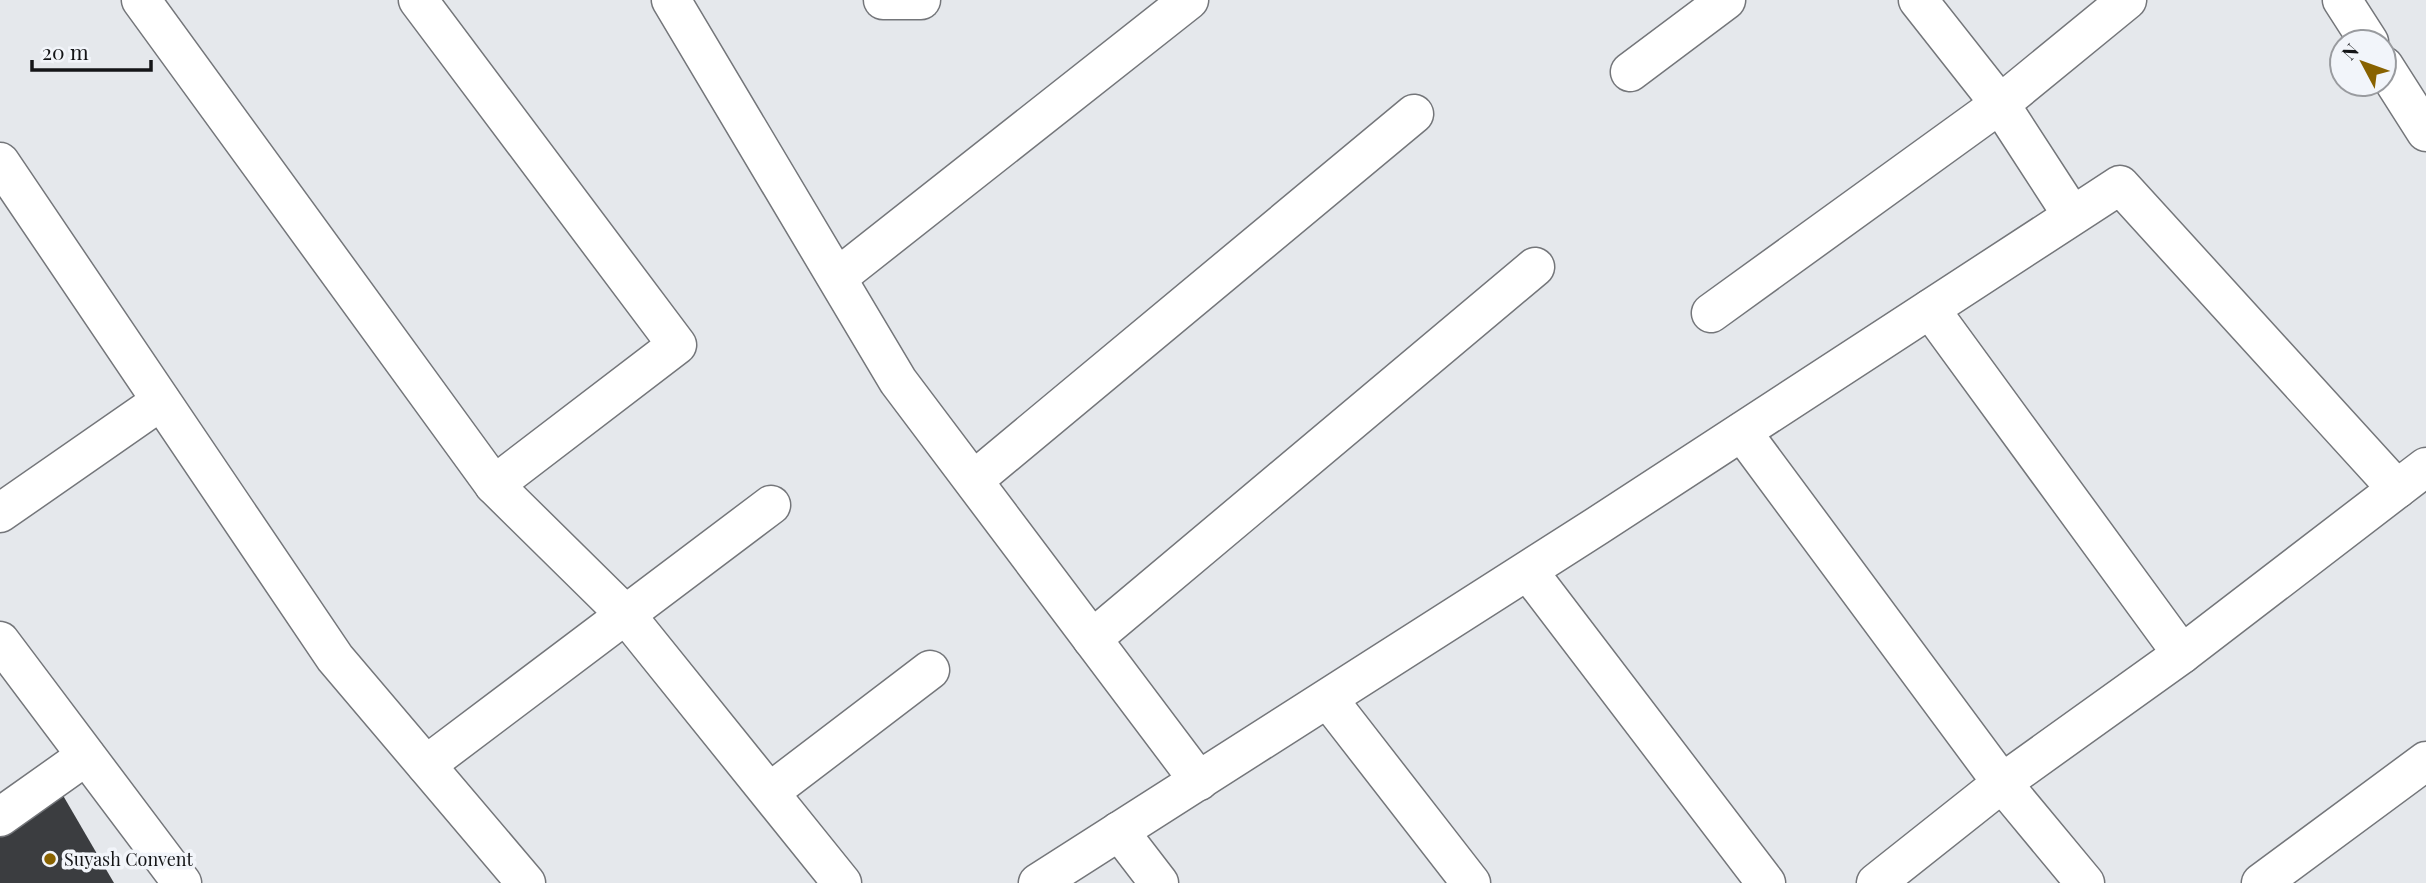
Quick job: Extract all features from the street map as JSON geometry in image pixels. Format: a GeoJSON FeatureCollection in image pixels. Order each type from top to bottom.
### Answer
{"type":"FeatureCollection","features":[{"type":"Feature","properties":{"kind":"street"},"geometry":{"type":"LineString","coordinates":[[141,0],[494,485],[626,615],[842,883]]}},
{"type":"Feature","properties":{"kind":"street"},"geometry":{"type":"LineString","coordinates":[[418,0],[677,345],[494,485]]}},
{"type":"Feature","properties":{"kind":"street"},"geometry":{"type":"LineString","coordinates":[[671,0],[898,381],[1199,781]]}},
{"type":"Feature","properties":{"kind":"street"},"geometry":{"type":"LineString","coordinates":[[883,0],[921,0]]}},
{"type":"Feature","properties":{"kind":"street"},"geometry":{"type":"LineString","coordinates":[[838,277],[1189,0]]}},
{"type":"Feature","properties":{"kind":"street"},"geometry":{"type":"LineString","coordinates":[[1630,72],[1726,0]]}},
{"type":"Feature","properties":{"kind":"street"},"geometry":{"type":"LineString","coordinates":[[1918,0],[2000,104],[2073,215]]}},
{"type":"Feature","properties":{"kind":"street"},"geometry":{"type":"LineString","coordinates":[[1712,313],[2000,104],[2127,0]]}},
{"type":"Feature","properties":{"kind":"street"},"geometry":{"type":"LineString","coordinates":[[2342,0],[2360,28]]}},
{"type":"Feature","properties":{"kind":"street"},"geometry":{"type":"LineString","coordinates":[[2398,88],[2426,132]]}},
{"type":"Feature","properties":{"kind":"street"},"geometry":{"type":"LineString","coordinates":[[974,480],[1414,114]]}},
{"type":"Feature","properties":{"kind":"street"},"geometry":{"type":"LineString","coordinates":[[0,162],[335,657],[526,883]]}},
{"type":"Feature","properties":{"kind":"street"},"geometry":{"type":"LineString","coordinates":[[1038,883],[1528,571],[2120,185],[2412,478],[2182,653],[2002,783],[1876,883]]}},
{"type":"Feature","properties":{"kind":"street"},"geometry":{"type":"LineString","coordinates":[[1092,639],[1535,267]]}},
{"type":"Feature","properties":{"kind":"street"},"geometry":{"type":"LineString","coordinates":[[1930,309],[2182,653]]}},
{"type":"Feature","properties":{"kind":"street"},"geometry":{"type":"LineString","coordinates":[[0,513],[161,401]]}},
{"type":"Feature","properties":{"kind":"street"},"geometry":{"type":"LineString","coordinates":[[1742,432],[2002,783],[2085,883]]}},
{"type":"Feature","properties":{"kind":"street"},"geometry":{"type":"LineString","coordinates":[[426,765],[771,505]]}},
{"type":"Feature","properties":{"kind":"street"},"geometry":{"type":"LineString","coordinates":[[1528,571],[1766,883]]}},
{"type":"Feature","properties":{"kind":"street"},"geometry":{"type":"LineString","coordinates":[[0,641],[182,883]]}},
{"type":"Feature","properties":{"kind":"street"},"geometry":{"type":"LineString","coordinates":[[770,792],[930,670]]}},
{"type":"Feature","properties":{"kind":"street"},"geometry":{"type":"LineString","coordinates":[[1328,699],[1471,883]]}},
{"type":"Feature","properties":{"kind":"street"},"geometry":{"type":"LineString","coordinates":[[0,817],[86,756]]}},
{"type":"Feature","properties":{"kind":"street"},"geometry":{"type":"LineString","coordinates":[[2261,883],[2426,761]]}},
{"type":"Feature","properties":{"kind":"street"},"geometry":{"type":"LineString","coordinates":[[1119,831],[1159,883]]}},
{"type":"Feature","properties":{"kind":"building","name":"Suyash Convent"},"geometry":{"type":"Polygon","coordinates":[[[61,792],[114,883],[0,883],[0,836],[61,792]]]}},
{"type":"Feature","properties":{"kind":"place","name":"Suyash Convent"},"geometry":{"type":"Point","coordinates":[50,859]}}]}
